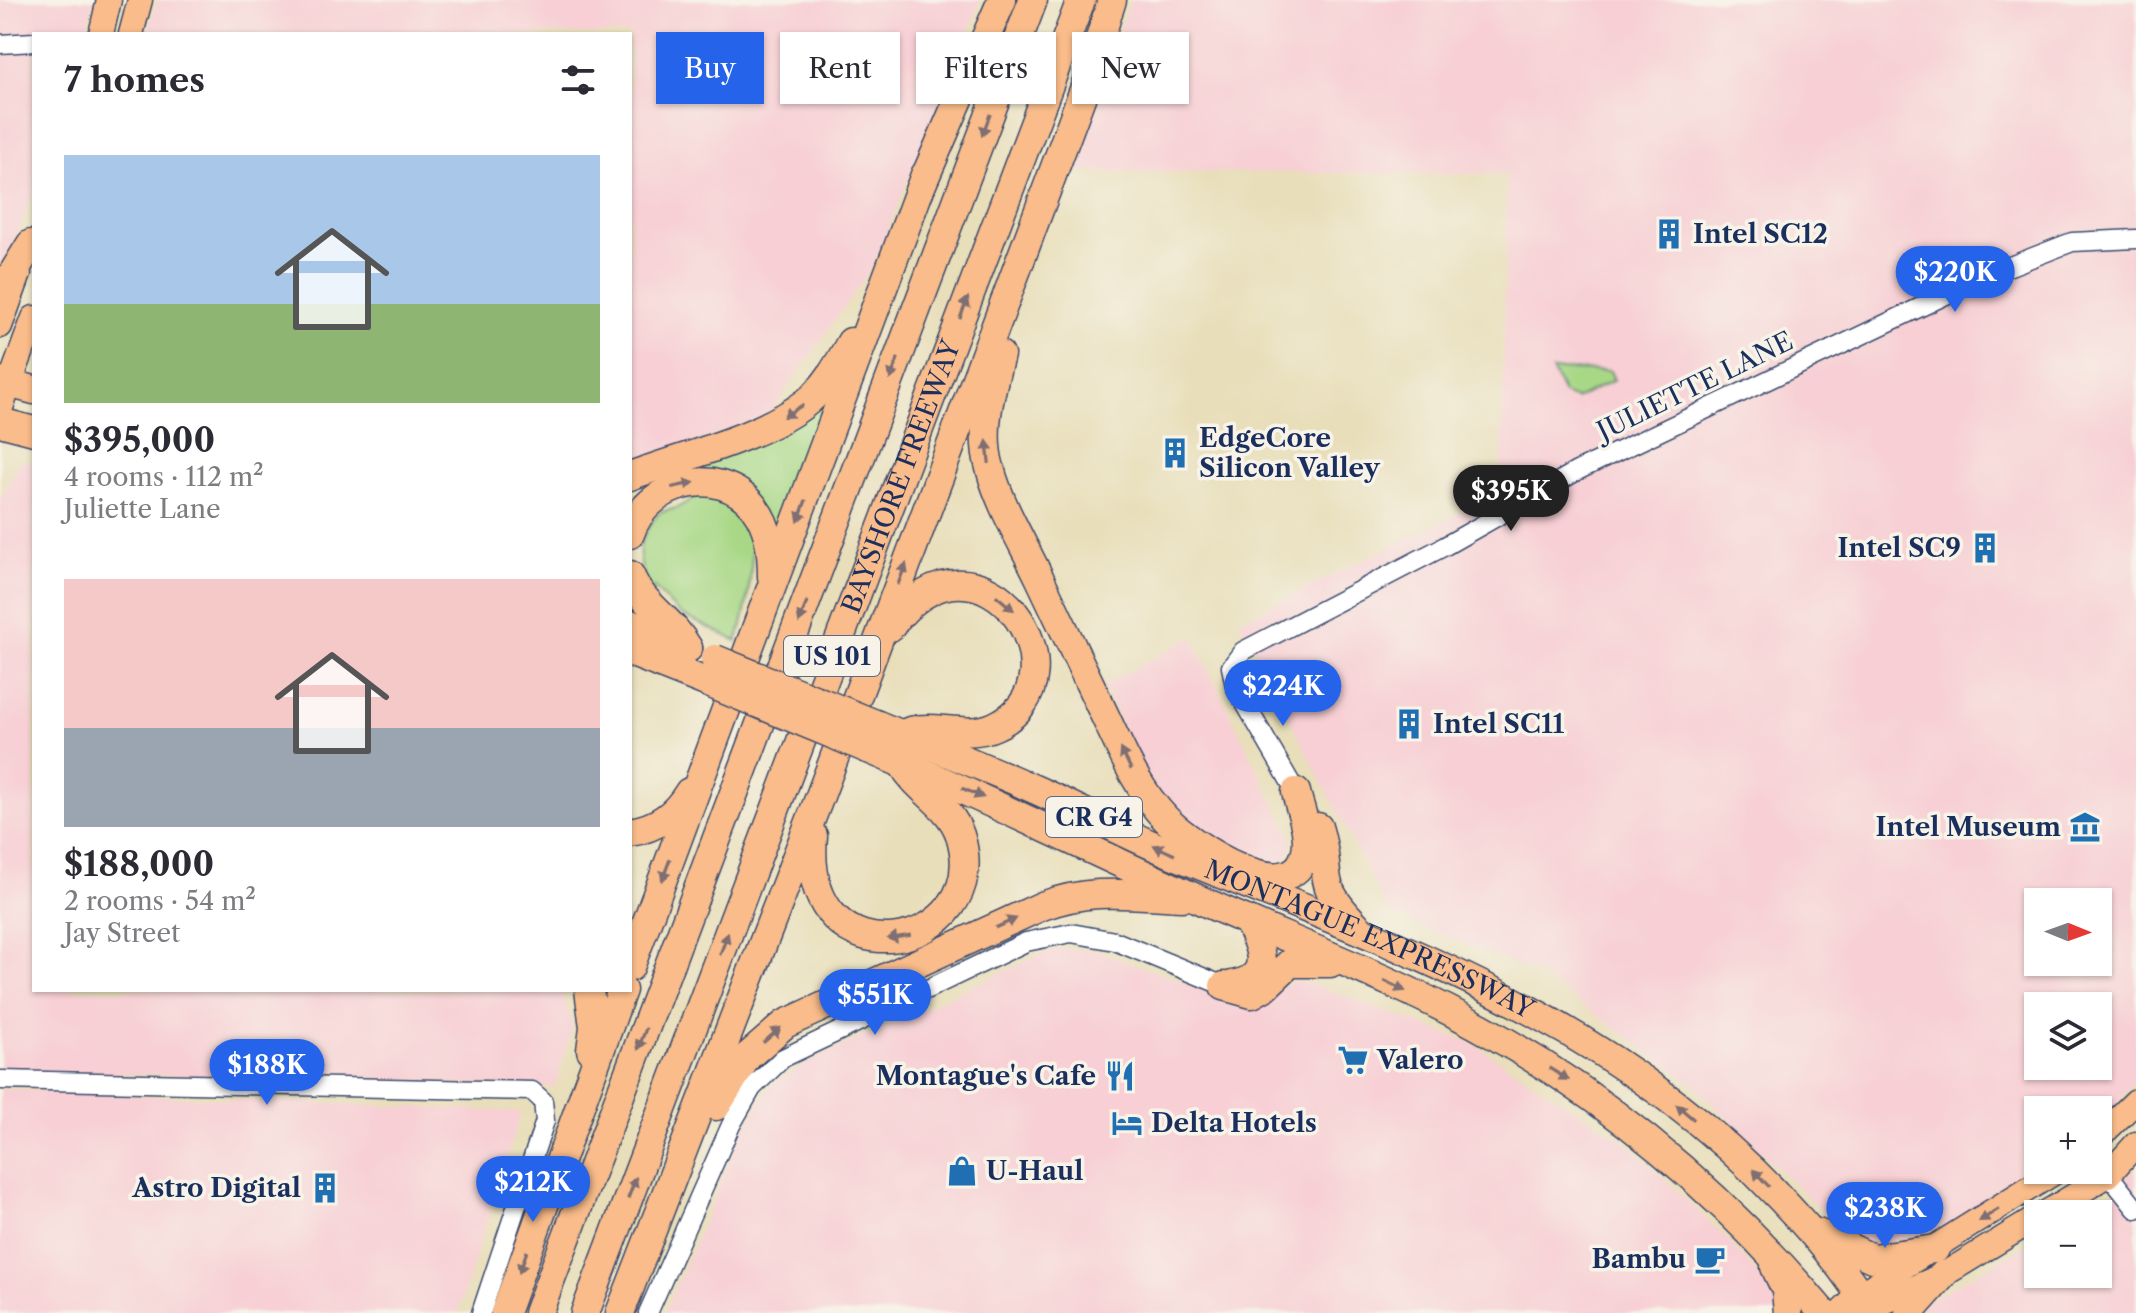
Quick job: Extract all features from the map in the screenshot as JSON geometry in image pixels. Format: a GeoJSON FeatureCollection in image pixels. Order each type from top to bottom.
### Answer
{"type":"FeatureCollection","features":[{"type":"Feature","properties":{"kind":"highway"},"geometry":{"type":"LineString","coordinates":[[632,475],[771,424],[808,402],[832,374],[853,339],[1002,0]]}},
{"type":"Feature","properties":{"kind":"highway","name":"BAYSHORE FREEWAY"},"geometry":{"type":"LineString","coordinates":[[538,1313],[1033,0]]}},
{"type":"Feature","properties":{"kind":"highway","name":"BAYSHORE FREEWAY"},"geometry":{"type":"LineString","coordinates":[[585,1313],[1081,0]]}},
{"type":"Feature","properties":{"kind":"highway"},"geometry":{"type":"LineString","coordinates":[[1102,32],[1112,0]]}},
{"type":"Feature","properties":{"kind":"highway"},"geometry":{"type":"LineString","coordinates":[[620,1313],[820,796],[1079,104]]}},
{"type":"Feature","properties":{"kind":"highway"},"geometry":{"type":"LineString","coordinates":[[1082,104],[993,383],[986,433],[990,469],[1128,763],[1146,795],[1169,823],[1197,844],[1261,876],[1288,901]]}},
{"type":"Feature","properties":{"kind":"highway"},"geometry":{"type":"LineString","coordinates":[[632,962],[702,771],[772,594],[925,175]]}},
{"type":"Feature","properties":{"kind":"highway"},"geometry":{"type":"LineString","coordinates":[[0,294],[32,239]]}},
{"type":"Feature","properties":{"kind":"highway"},"geometry":{"type":"LineString","coordinates":[[0,422],[32,430]]}},
{"type":"Feature","properties":{"kind":"highway"},"geometry":{"type":"LineString","coordinates":[[632,530],[641,511],[658,494],[676,485],[710,483],[730,489],[753,506],[763,522],[772,556],[772,594]]}},
{"type":"Feature","properties":{"kind":"highway"},"geometry":{"type":"LineString","coordinates":[[632,579],[643,598],[677,627],[679,658],[643,673],[632,672]]}},
{"type":"Feature","properties":{"kind":"highway"},"geometry":{"type":"LineString","coordinates":[[875,647],[916,598],[938,586],[953,584],[983,588],[1008,602],[1021,620],[1031,643],[1033,677],[1026,696],[1005,720],[981,731],[921,728],[882,736]]}},
{"type":"Feature","properties":{"kind":"highway","name":"CR G4"},"geometry":{"type":"LineString","coordinates":[[632,625],[679,658]]}},
{"type":"Feature","properties":{"kind":"highway","name":"CR G4"},"geometry":{"type":"LineString","coordinates":[[632,652],[679,658]]}},
{"type":"Feature","properties":{"kind":"highway","name":"MONTAGUE EXPRESSWAY"},"geometry":{"type":"LineString","coordinates":[[679,658],[780,699],[1034,789],[1178,857],[1359,929],[1514,999],[1606,1053],[1659,1090],[1748,1164],[1807,1227],[1860,1309]]}},
{"type":"Feature","properties":{"kind":"highway","name":"MONTAGUE EXPRESSWAY"},"geometry":{"type":"LineString","coordinates":[[882,736],[901,762],[1353,966],[1492,1034],[1578,1086],[1633,1125],[1705,1187],[1823,1313]]}},
{"type":"Feature","properties":{"kind":"highway"},"geometry":{"type":"LineString","coordinates":[[820,796],[811,857],[818,898],[828,912],[868,936],[887,939],[918,933],[950,907],[962,881],[964,855],[961,837],[948,812],[914,784],[901,762]]}},
{"type":"Feature","properties":{"kind":"highway"},"geometry":{"type":"LineString","coordinates":[[632,832],[648,829],[669,817],[702,771]]}},
{"type":"Feature","properties":{"kind":"highway"},"geometry":{"type":"LineString","coordinates":[[1261,876],[1279,877],[1293,873],[1306,852],[1307,835],[1296,792]]}},
{"type":"Feature","properties":{"kind":"highway"},"geometry":{"type":"LineString","coordinates":[[1296,792],[1316,820],[1324,846],[1323,874],[1328,894],[1359,929]]}},
{"type":"Feature","properties":{"kind":"highway"},"geometry":{"type":"LineString","coordinates":[[641,1265],[658,1240],[721,1093],[747,1057],[785,1024],[1066,897],[1115,891],[1195,897]]}},
{"type":"Feature","properties":{"kind":"highway"},"geometry":{"type":"LineString","coordinates":[[1224,986],[1248,981],[1261,965],[1261,950],[1247,920]]}},
{"type":"Feature","properties":{"kind":"highway"},"geometry":{"type":"LineString","coordinates":[[1224,986],[1252,994],[1297,961],[1353,966]]}},
{"type":"Feature","properties":{"kind":"highway"},"geometry":{"type":"LineString","coordinates":[[577,1110],[590,1060],[594,1027],[589,992]]}},
{"type":"Feature","properties":{"kind":"highway"},"geometry":{"type":"LineString","coordinates":[[505,1313],[621,992]]}},
{"type":"Feature","properties":{"kind":"highway"},"geometry":{"type":"LineString","coordinates":[[1807,1227],[1857,1254],[1872,1258],[1939,1262],[1909,1313]]}},
{"type":"Feature","properties":{"kind":"highway"},"geometry":{"type":"LineString","coordinates":[[1768,1252],[1786,1290],[1788,1313]]}},
{"type":"Feature","properties":{"kind":"main road"},"geometry":{"type":"LineString","coordinates":[[101,32],[109,0]]}},
{"type":"Feature","properties":{"kind":"main road"},"geometry":{"type":"LineString","coordinates":[[132,32],[140,0]]}},
{"type":"Feature","properties":{"kind":"main road"},"geometry":{"type":"LineString","coordinates":[[0,326],[32,239]]}},
{"type":"Feature","properties":{"kind":"main road"},"geometry":{"type":"LineString","coordinates":[[0,410],[15,385],[32,325]]}},
{"type":"Feature","properties":{"kind":"main road"},"geometry":{"type":"LineString","coordinates":[[2112,1124],[2136,1101]]}},
{"type":"Feature","properties":{"kind":"main road"},"geometry":{"type":"LineString","coordinates":[[2112,1161],[2136,1144]]}},
{"type":"Feature","properties":{"kind":"main road"},"geometry":{"type":"LineString","coordinates":[[1939,1262],[2040,1184]]}},
{"type":"Feature","properties":{"kind":"main road"},"geometry":{"type":"LineString","coordinates":[[2062,1200],[2082,1184]]}},
{"type":"Feature","properties":{"kind":"main road"},"geometry":{"type":"LineString","coordinates":[[1860,1309],[1939,1262],[2024,1223]]}},
{"type":"Feature","properties":{"kind":"street"},"geometry":{"type":"LineString","coordinates":[[0,44],[32,42]]}},
{"type":"Feature","properties":{"kind":"street","name":"JULIETTE LANE"},"geometry":{"type":"LineString","coordinates":[[1296,792],[1235,686],[1231,667],[1243,651],[1445,546],[1577,471],[1992,273],[2072,242],[2136,239]]}},
{"type":"Feature","properties":{"kind":"street"},"geometry":{"type":"LineString","coordinates":[[648,1313],[731,1125],[752,1088],[783,1058],[1026,942],[1071,933],[1115,941],[1224,986]]}},
{"type":"Feature","properties":{"kind":"street"},"geometry":{"type":"LineString","coordinates":[[0,1080],[532,1091],[543,1101],[545,1121],[481,1313]]}},
{"type":"Feature","properties":{"kind":"street"},"geometry":{"type":"LineString","coordinates":[[2112,1179],[2136,1209]]}},
{"type":"Feature","properties":{"kind":"shaded area"},"geometry":{"type":"Polygon","coordinates":[[[0,0],[95,0],[86,32],[32,32],[32,195],[13,245],[0,266],[0,0]]]}},
{"type":"Feature","properties":{"kind":"shaded area"},"geometry":{"type":"Polygon","coordinates":[[[158,0],[981,0],[968,32],[916,32],[916,104],[939,104],[873,266],[769,414],[632,467],[632,32],[147,32],[158,0]]]}},
{"type":"Feature","properties":{"kind":"shaded area"},"geometry":{"type":"Polygon","coordinates":[[[1130,0],[2136,0],[2136,1078],[2112,1110],[2112,1096],[2024,1096],[2024,1180],[1886,1275],[1691,1082],[1539,974],[1390,914],[1239,621],[1501,493],[1507,174],[1071,171],[1094,104],[1189,104],[1189,32],[1119,32],[1130,0]]]}},
{"type":"Feature","properties":{"kind":"shaded area"},"geometry":{"type":"Polygon","coordinates":[[[21,459],[32,463],[32,992],[562,992],[573,1026],[555,1087],[0,1070],[0,501],[21,459]]]}},
{"type":"Feature","properties":{"kind":"shaded area"},"geometry":{"type":"Polygon","coordinates":[[[1192,637],[1293,841],[1287,857],[1272,866],[1231,849],[1153,790],[1103,686],[1192,637]]]}},
{"type":"Feature","properties":{"kind":"shaded area"},"geometry":{"type":"Polygon","coordinates":[[[1053,949],[1094,950],[1249,1005],[1297,979],[1472,1043],[1627,1143],[1731,1243],[1791,1313],[664,1313],[745,1126],[773,1083],[814,1059],[1053,949]]]}},
{"type":"Feature","properties":{"kind":"shaded area"},"geometry":{"type":"Polygon","coordinates":[[[0,1089],[521,1112],[458,1313],[0,1313],[0,1089]]]}},
{"type":"Feature","properties":{"kind":"shaded area"},"geometry":{"type":"Polygon","coordinates":[[[2136,1167],[2136,1313],[1918,1313],[1925,1302],[2024,1247],[2024,1288],[2112,1288],[2112,1200],[2105,1200],[2136,1167]]]}},
{"type":"Feature","properties":{"kind":"green space"},"geometry":{"type":"Polygon","coordinates":[[[1552,370],[1610,371],[1614,380],[1576,399],[1564,394],[1552,370]]]}},
{"type":"Feature","properties":{"kind":"green space"},"geometry":{"type":"Polygon","coordinates":[[[839,389],[784,537],[689,465],[839,389]]]}},
{"type":"Feature","properties":{"kind":"green space"},"geometry":{"type":"Polygon","coordinates":[[[699,495],[720,499],[733,506],[747,521],[752,547],[750,581],[737,641],[680,614],[654,588],[650,590],[641,567],[642,541],[660,512],[677,508],[699,495]]]}},
{"type":"Feature","properties":{"kind":"place","name":"Intel SC12"},"geometry":{"type":"Point","coordinates":[1669,234]}},
{"type":"Feature","properties":{"kind":"place","name":"EdgeCore Silicon Valley"},"geometry":{"type":"Point","coordinates":[1175,453]}},
{"type":"Feature","properties":{"kind":"place","name":"Intel SC9"},"geometry":{"type":"Point","coordinates":[1985,548]}},
{"type":"Feature","properties":{"kind":"place","name":"Intel SC11"},"geometry":{"type":"Point","coordinates":[1409,724]}},
{"type":"Feature","properties":{"kind":"place","name":"Intel Museum"},"geometry":{"type":"Point","coordinates":[2085,827]}},
{"type":"Feature","properties":{"kind":"place","name":"Valero"},"geometry":{"type":"Point","coordinates":[1353,1060]}},
{"type":"Feature","properties":{"kind":"place","name":"Montague's Cafe"},"geometry":{"type":"Point","coordinates":[1120,1076]}},
{"type":"Feature","properties":{"kind":"place","name":"Delta Hotels"},"geometry":{"type":"Point","coordinates":[1127,1123]}},
{"type":"Feature","properties":{"kind":"place","name":"U-Haul"},"geometry":{"type":"Point","coordinates":[962,1171]}},
{"type":"Feature","properties":{"kind":"place","name":"Astro Digital"},"geometry":{"type":"Point","coordinates":[325,1188]}},
{"type":"Feature","properties":{"kind":"place","name":"Bambu"},"geometry":{"type":"Point","coordinates":[1710,1259]}}]}
